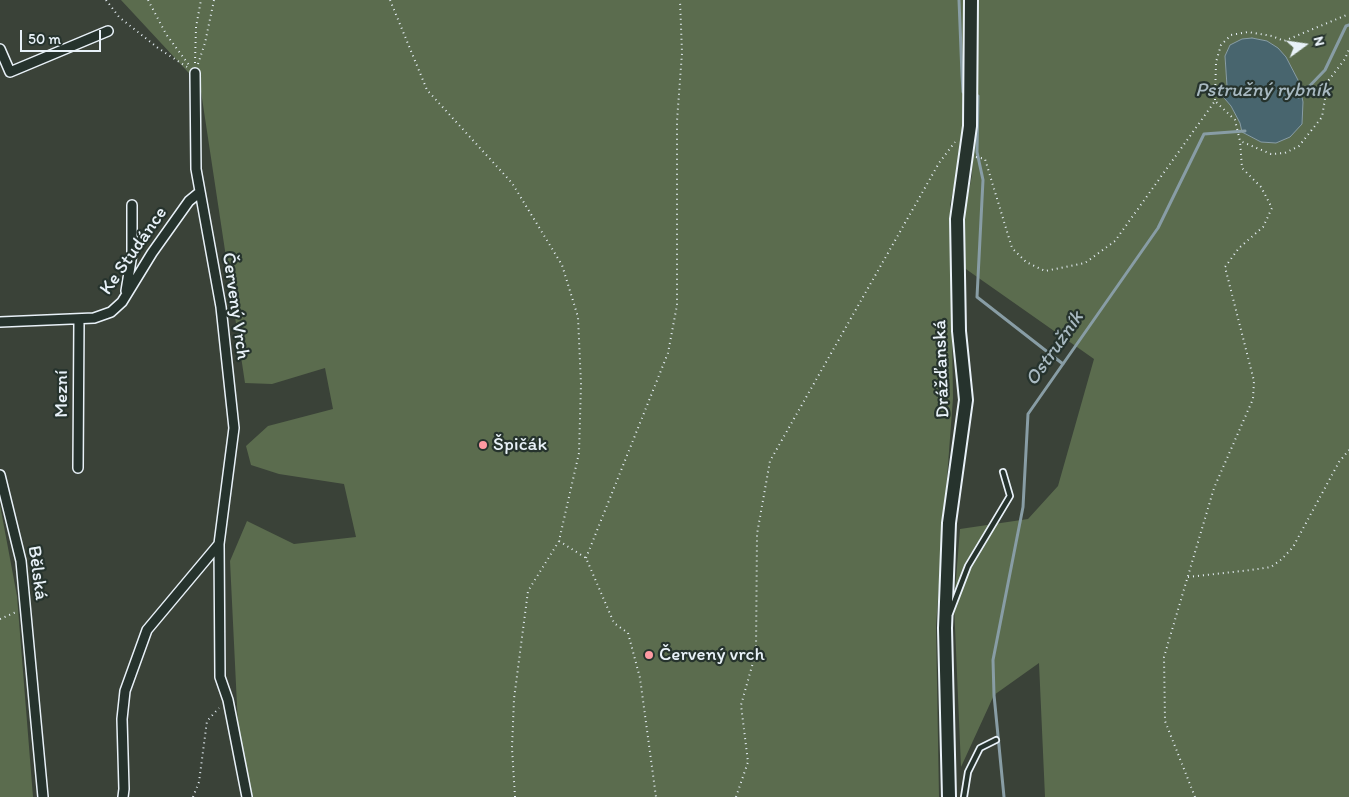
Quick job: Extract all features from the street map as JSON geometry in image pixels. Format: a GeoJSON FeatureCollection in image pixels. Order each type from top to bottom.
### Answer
{"type":"FeatureCollection","features":[{"type":"Feature","properties":{"kind":"street","name":"Drážďanská"},"geometry":{"type":"LineString","coordinates":[[949,797],[945,628],[950,522],[966,400],[959,330],[957,219],[970,126],[972,0]]}},
{"type":"Feature","properties":{"kind":"street"},"geometry":{"type":"LineString","coordinates":[[0,49],[10,72],[108,31]]}},
{"type":"Feature","properties":{"kind":"street","name":"Červený Vrch"},"geometry":{"type":"LineString","coordinates":[[195,73],[196,169],[221,307],[234,428],[219,544],[220,677],[228,700],[247,797]]}},
{"type":"Feature","properties":{"kind":"street","name":"Ke Studánce"},"geometry":{"type":"LineString","coordinates":[[0,322],[94,318],[111,312],[122,302],[189,201],[200,192]]}},
{"type":"Feature","properties":{"kind":"street"},"geometry":{"type":"LineString","coordinates":[[125,296],[132,254],[132,205]]}},
{"type":"Feature","properties":{"kind":"street","name":"Mezní"},"geometry":{"type":"LineString","coordinates":[[78,468],[79,319]]}},
{"type":"Feature","properties":{"kind":"street","name":"Bělská"},"geometry":{"type":"LineString","coordinates":[[0,476],[21,562],[43,797]]}},
{"type":"Feature","properties":{"kind":"street"},"geometry":{"type":"LineString","coordinates":[[123,797],[122,719],[125,691],[147,630],[219,544]]}},
{"type":"Feature","properties":{"kind":"lane"},"geometry":{"type":"LineString","coordinates":[[945,628],[968,566],[1010,496],[1003,472]]}},
{"type":"Feature","properties":{"kind":"lane"},"geometry":{"type":"LineString","coordinates":[[964,797],[968,772],[980,748],[996,740]]}},
{"type":"Feature","properties":{"kind":"path"},"geometry":{"type":"LineString","coordinates":[[106,0],[125,22],[158,48],[195,73]]}},
{"type":"Feature","properties":{"kind":"path"},"geometry":{"type":"LineString","coordinates":[[148,0],[166,34],[195,73]]}},
{"type":"Feature","properties":{"kind":"path"},"geometry":{"type":"LineString","coordinates":[[195,73],[196,28],[201,0]]}},
{"type":"Feature","properties":{"kind":"path"},"geometry":{"type":"LineString","coordinates":[[195,73],[205,43],[214,0]]}},
{"type":"Feature","properties":{"kind":"path"},"geometry":{"type":"LineString","coordinates":[[390,0],[427,90],[512,182],[562,264],[578,317],[581,384],[579,453],[560,541],[528,591],[514,699],[512,748],[515,797]]}},
{"type":"Feature","properties":{"kind":"path"},"geometry":{"type":"LineString","coordinates":[[586,558],[668,353],[677,305],[677,121],[682,53],[680,0]]}},
{"type":"Feature","properties":{"kind":"path"},"geometry":{"type":"LineString","coordinates":[[966,155],[986,159],[1012,248],[1026,262],[1044,271],[1085,263],[1116,241],[1215,101],[1216,62],[1221,45],[1231,35],[1248,32],[1272,36],[1284,41],[1349,14]]}},
{"type":"Feature","properties":{"kind":"path"},"geometry":{"type":"LineString","coordinates":[[1240,141],[1271,154],[1285,153],[1299,146],[1322,117],[1328,81],[1346,59],[1349,49]]}},
{"type":"Feature","properties":{"kind":"path"},"geometry":{"type":"LineString","coordinates":[[1195,797],[1165,721],[1164,657],[1214,488],[1253,399],[1254,380],[1225,267],[1239,248],[1262,227],[1272,208],[1262,187],[1242,168],[1240,141],[1235,120],[1215,101]]}},
{"type":"Feature","properties":{"kind":"path"},"geometry":{"type":"LineString","coordinates":[[736,797],[748,762],[741,705],[756,652],[757,534],[770,461],[939,163],[970,126]]}},
{"type":"Feature","properties":{"kind":"path"},"geometry":{"type":"LineString","coordinates":[[1188,577],[1270,567],[1282,559],[1293,546],[1339,462],[1349,450]]}},
{"type":"Feature","properties":{"kind":"path"},"geometry":{"type":"LineString","coordinates":[[560,541],[586,558],[614,623],[628,633],[640,678],[656,797]]}},
{"type":"Feature","properties":{"kind":"path"},"geometry":{"type":"LineString","coordinates":[[0,619],[26,609]]}},
{"type":"Feature","properties":{"kind":"path"},"geometry":{"type":"LineString","coordinates":[[193,797],[199,782],[208,721],[228,700]]}},
{"type":"Feature","properties":{"kind":"green space","name":"Červený vrch"},"geometry":{"type":"Polygon","coordinates":[[[121,0],[965,0],[963,121],[959,162],[950,205],[953,398],[936,626],[939,797],[251,797],[238,726],[230,561],[247,521],[294,544],[356,537],[344,484],[279,474],[251,465],[246,446],[268,426],[333,409],[325,368],[272,384],[245,383],[200,85],[121,0]]]}},
{"type":"Feature","properties":{"kind":"green space"},"geometry":{"type":"Polygon","coordinates":[[[976,0],[1349,0],[1349,797],[1045,797],[1039,663],[994,695],[961,767],[954,604],[960,529],[1028,519],[1058,486],[1094,359],[963,267],[963,222],[972,175],[976,0]],[[1230,45],[1225,56],[1227,86],[1219,92],[1231,106],[1240,123],[1242,132],[1261,142],[1299,82],[1286,57],[1230,45]]]}},
{"type":"Feature","properties":{"kind":"green space"},"geometry":{"type":"Polygon","coordinates":[[[0,505],[17,596],[33,797],[0,797],[0,505]]]}},
{"type":"Feature","properties":{"kind":"water","name":"Pstružný rybník"},"geometry":{"type":"Polygon","coordinates":[[[1252,38],[1267,41],[1278,48],[1286,57],[1299,82],[1303,102],[1302,124],[1290,137],[1276,143],[1261,142],[1242,132],[1240,123],[1231,106],[1219,92],[1227,86],[1225,56],[1230,45],[1242,39],[1252,38]]]}},
{"type":"Feature","properties":{"kind":"waterway"},"geometry":{"type":"LineString","coordinates":[[959,0],[963,92],[968,94]]}},
{"type":"Feature","properties":{"kind":"waterway","name":"Ostružník"},"geometry":{"type":"LineString","coordinates":[[1299,97],[1325,70],[1346,26],[1349,25]]}},
{"type":"Feature","properties":{"kind":"waterway"},"geometry":{"type":"LineString","coordinates":[[974,95],[978,96],[977,152],[983,180],[977,297],[1063,364]]}},
{"type":"Feature","properties":{"kind":"waterway","name":"Ostružník"},"geometry":{"type":"LineString","coordinates":[[1004,797],[994,695],[993,660],[1023,507],[1028,414],[1158,228],[1204,134],[1245,131]]}},
{"type":"Feature","properties":{"kind":"place","name":"Špičák"},"geometry":{"type":"Point","coordinates":[483,445]}},
{"type":"Feature","properties":{"kind":"place","name":"Červený vrch"},"geometry":{"type":"Point","coordinates":[649,655]}}]}
